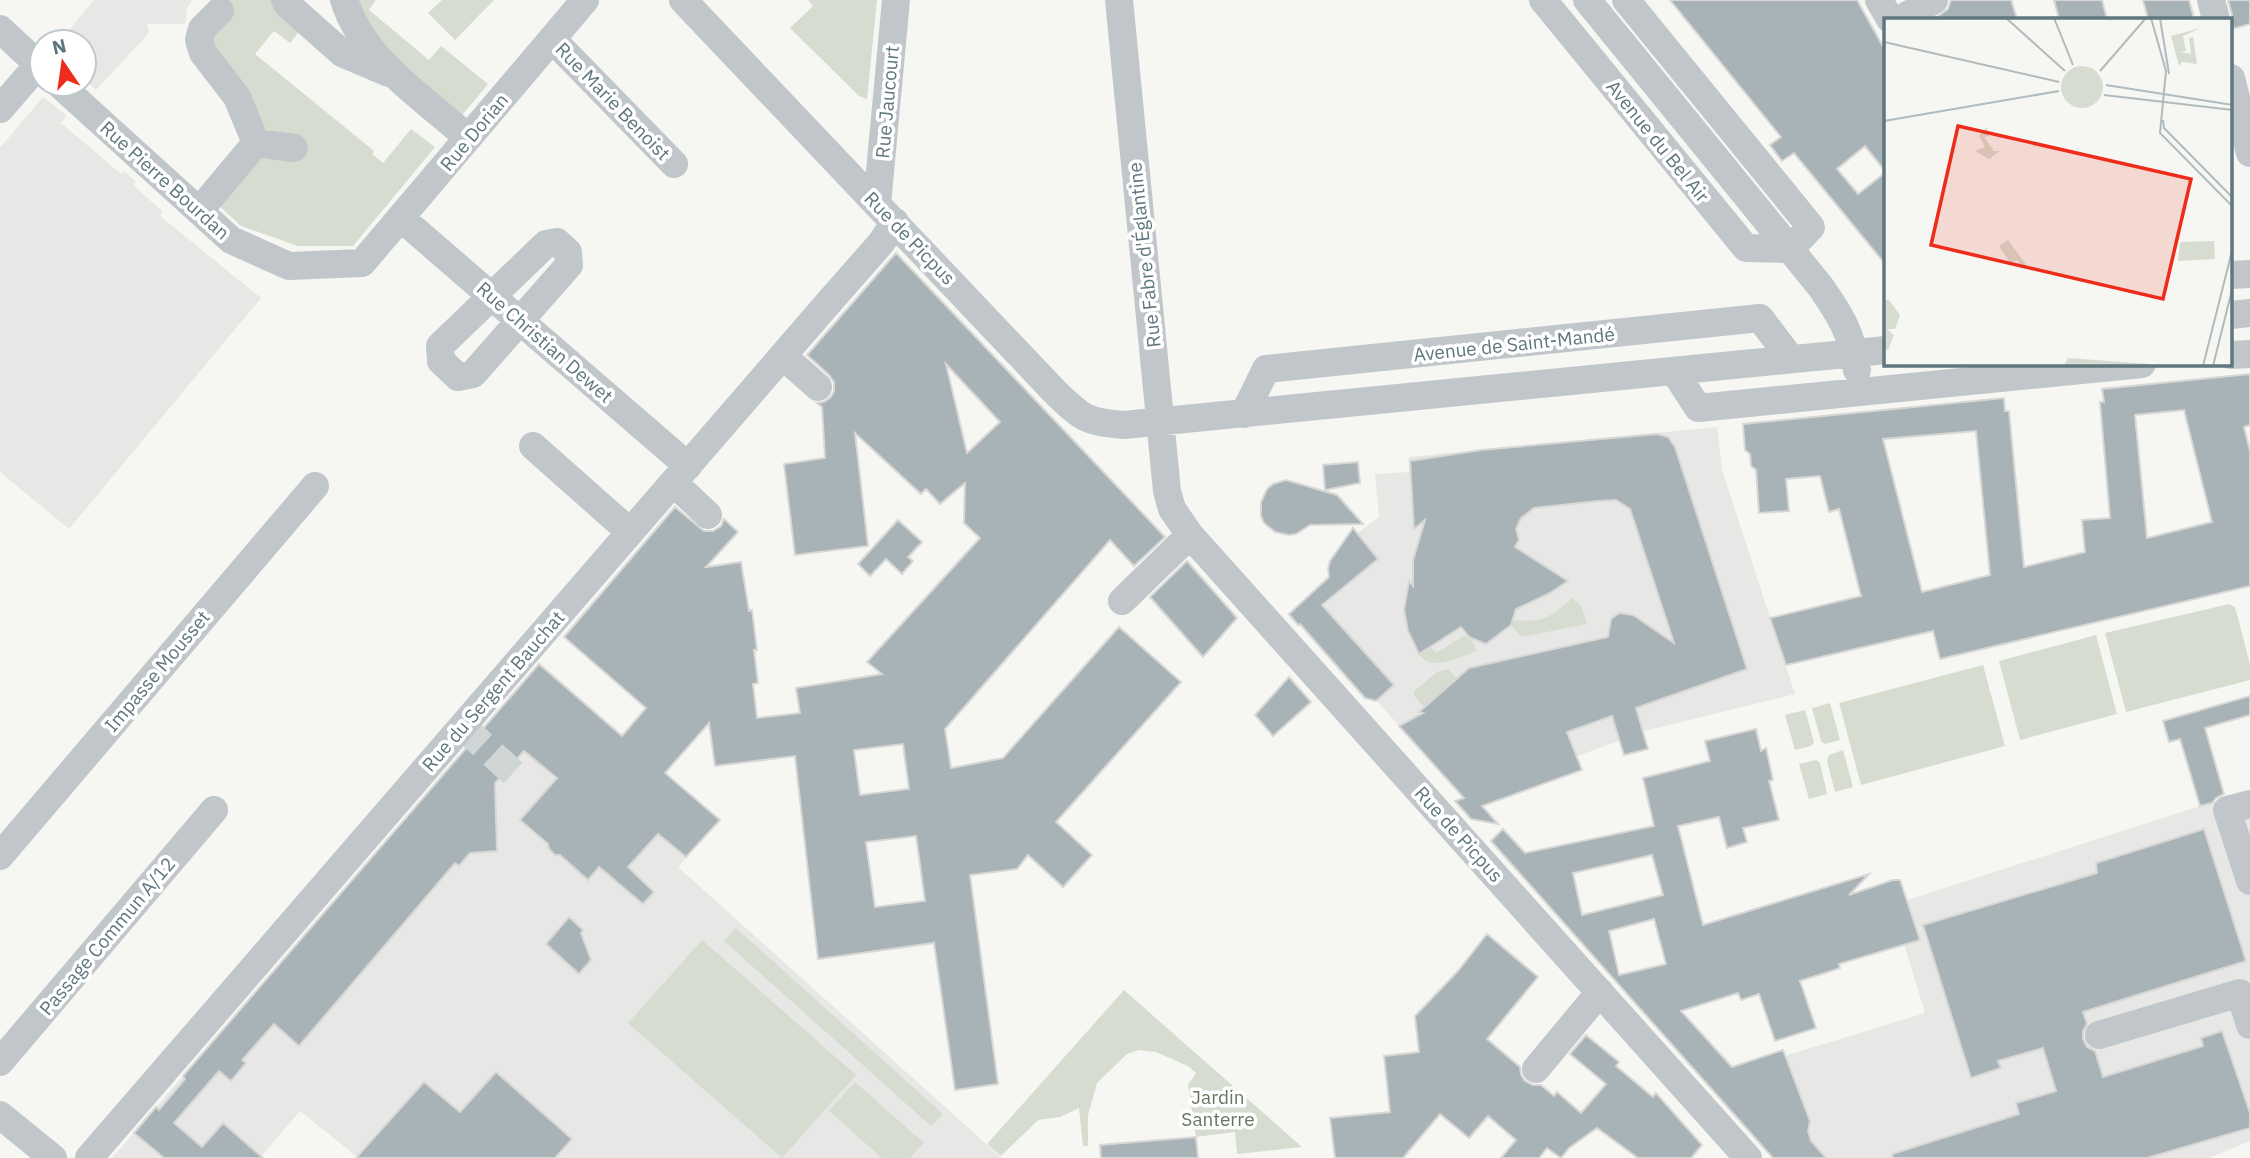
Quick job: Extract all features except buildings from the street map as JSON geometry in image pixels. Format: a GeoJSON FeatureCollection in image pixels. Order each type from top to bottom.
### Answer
{"type":"FeatureCollection","features":[{"type":"Feature","properties":{"kind":"street"},"geometry":{"type":"LineString","coordinates":[[285,0],[342,53],[392,74]]}},
{"type":"Feature","properties":{"kind":"street"},"geometry":{"type":"LineString","coordinates":[[344,0],[359,33],[392,74],[468,138]]}},
{"type":"Feature","properties":{"kind":"street","name":"Rue Dorian"},"geometry":{"type":"LineString","coordinates":[[362,263],[585,0]]}},
{"type":"Feature","properties":{"kind":"street","name":"Rue de Picpus"},"geometry":{"type":"LineString","coordinates":[[683,0],[1055,392],[1094,422],[1124,425],[1162,422]]}},
{"type":"Feature","properties":{"kind":"street","name":"Rue Jaucourt"},"geometry":{"type":"LineString","coordinates":[[886,213],[896,0]]}},
{"type":"Feature","properties":{"kind":"street","name":"Rue Fabre d'Églantine"},"geometry":{"type":"LineString","coordinates":[[1119,0],[1167,491],[1172,509]]}},
{"type":"Feature","properties":{"kind":"street","name":"Avenue du Bel Air"},"geometry":{"type":"LineString","coordinates":[[1543,0],[1746,248],[1790,249]]}},
{"type":"Feature","properties":{"kind":"street","name":"Avenue du Bel Air"},"geometry":{"type":"LineString","coordinates":[[1587,0],[1820,286],[1844,321],[1855,354]]}},
{"type":"Feature","properties":{"kind":"street"},"geometry":{"type":"LineString","coordinates":[[1626,0],[1811,226],[1790,249]]}},
{"type":"Feature","properties":{"kind":"street"},"geometry":{"type":"LineString","coordinates":[[1879,0],[1889,18]]}},
{"type":"Feature","properties":{"kind":"street"},"geometry":{"type":"LineString","coordinates":[[1902,18],[1934,0]]}},
{"type":"Feature","properties":{"kind":"street"},"geometry":{"type":"LineString","coordinates":[[2211,0],[2216,18]]}},
{"type":"Feature","properties":{"kind":"street"},"geometry":{"type":"LineString","coordinates":[[220,11],[202,29],[200,40],[203,53],[237,97],[256,143]]}},
{"type":"Feature","properties":{"kind":"street"},"geometry":{"type":"LineString","coordinates":[[0,29],[28,55]]}},
{"type":"Feature","properties":{"kind":"street","name":"Rue Marie Benoist"},"geometry":{"type":"LineString","coordinates":[[552,39],[674,164]]}},
{"type":"Feature","properties":{"kind":"street"},"geometry":{"type":"LineString","coordinates":[[0,109],[28,79]]}},
{"type":"Feature","properties":{"kind":"street"},"geometry":{"type":"LineString","coordinates":[[2232,82],[2250,153]]}},
{"type":"Feature","properties":{"kind":"street","name":"Rue Pierre Bourdan"},"geometry":{"type":"LineString","coordinates":[[74,98],[230,240],[289,266],[362,263]]}},
{"type":"Feature","properties":{"kind":"street"},"geometry":{"type":"LineString","coordinates":[[256,143],[294,148]]}},
{"type":"Feature","properties":{"kind":"street"},"geometry":{"type":"LineString","coordinates":[[199,211],[256,143]]}},
{"type":"Feature","properties":{"kind":"street","name":"Rue du Sergent Bauchat"},"geometry":{"type":"LineString","coordinates":[[89,1158],[881,243],[886,213]]}},
{"type":"Feature","properties":{"kind":"street","name":"Rue Christian Dewet"},"geometry":{"type":"LineString","coordinates":[[401,218],[520,320],[681,474],[708,515]]}},
{"type":"Feature","properties":{"kind":"street"},"geometry":{"type":"LineString","coordinates":[[557,243],[568,252],[569,265],[473,374],[458,377],[441,361],[440,346],[492,296],[546,244],[557,243]]}},
{"type":"Feature","properties":{"kind":"street"},"geometry":{"type":"LineString","coordinates":[[2232,275],[2250,274]]}},
{"type":"Feature","properties":{"kind":"street"},"geometry":{"type":"LineString","coordinates":[[2232,315],[2250,313]]}},
{"type":"Feature","properties":{"kind":"street","name":"Avenue de Saint-Mandé"},"geometry":{"type":"LineString","coordinates":[[1244,414],[1266,369],[1760,318],[1791,359]]}},
{"type":"Feature","properties":{"kind":"street"},"geometry":{"type":"LineString","coordinates":[[1162,422],[1884,350]]}},
{"type":"Feature","properties":{"kind":"street"},"geometry":{"type":"LineString","coordinates":[[1855,354],[1861,391]]}},
{"type":"Feature","properties":{"kind":"street"},"geometry":{"type":"LineString","coordinates":[[2232,355],[2250,354]]}},
{"type":"Feature","properties":{"kind":"street"},"geometry":{"type":"LineString","coordinates":[[783,356],[818,387]]}},
{"type":"Feature","properties":{"kind":"street"},"geometry":{"type":"LineString","coordinates":[[1674,371],[1698,408],[2121,366]]}},
{"type":"Feature","properties":{"kind":"street"},"geometry":{"type":"LineString","coordinates":[[534,446],[629,532]]}},
{"type":"Feature","properties":{"kind":"street","name":"Impasse Mousset"},"geometry":{"type":"LineString","coordinates":[[0,856],[315,485]]}},
{"type":"Feature","properties":{"kind":"street","name":"Rue de Picpus"},"geometry":{"type":"LineString","coordinates":[[1172,509],[1191,535],[1748,1158]]}},
{"type":"Feature","properties":{"kind":"street"},"geometry":{"type":"LineString","coordinates":[[1122,601],[1191,535]]}},
{"type":"Feature","properties":{"kind":"street"},"geometry":{"type":"LineString","coordinates":[[2250,804],[2227,810],[2250,881]]}},
{"type":"Feature","properties":{"kind":"street","name":"Passage Commun A/12"},"geometry":{"type":"LineString","coordinates":[[0,1062],[214,810]]}},
{"type":"Feature","properties":{"kind":"street"},"geometry":{"type":"LineString","coordinates":[[1536,1069],[1600,992]]}},
{"type":"Feature","properties":{"kind":"street"},"geometry":{"type":"LineString","coordinates":[[2099,1035],[2245,992],[2250,1025]]}},
{"type":"Feature","properties":{"kind":"street"},"geometry":{"type":"LineString","coordinates":[[0,1115],[44,1155]]}},
{"type":"Feature","properties":{"kind":"shaded area"},"geometry":{"type":"Polygon","coordinates":[[[94,0],[192,0],[187,9],[185,24],[147,24],[149,33],[98,88],[98,28],[71,28],[94,0]]]}},
{"type":"Feature","properties":{"kind":"shaded area"},"geometry":{"type":"Polygon","coordinates":[[[44,98],[67,116],[61,123],[121,174],[124,171],[136,182],[133,185],[163,212],[160,216],[261,298],[69,529],[0,472],[0,148],[44,98]]]}},
{"type":"Feature","properties":{"kind":"shaded area"},"geometry":{"type":"Polygon","coordinates":[[[1717,427],[1722,470],[1795,694],[1620,737],[1621,740],[1464,798],[1376,700],[1322,606],[1379,559],[1358,533],[1379,517],[1375,474],[1409,472],[1409,457],[1717,427]]]}},
{"type":"Feature","properties":{"kind":"shaded area"},"geometry":{"type":"Polygon","coordinates":[[[539,664],[720,820],[678,867],[1002,1158],[356,1158],[300,1111],[260,1158],[112,1158],[539,664]]]}},
{"type":"Feature","properties":{"kind":"shaded area"},"geometry":{"type":"Polygon","coordinates":[[[2250,793],[2250,1141],[2209,1158],[1773,1158],[1703,1079],[1725,1059],[1732,1067],[1756,1059],[1758,1064],[1925,1013],[1892,905],[2200,806],[2250,793]]]}},
{"type":"Feature","properties":{"kind":"green space"},"geometry":{"type":"Polygon","coordinates":[[[224,0],[277,0],[302,28],[290,43],[274,31],[255,54],[374,151],[372,154],[383,163],[411,129],[435,147],[353,246],[298,246],[241,226],[211,198],[259,131],[216,62],[211,34],[224,0]]]}},
{"type":"Feature","properties":{"kind":"green space"},"geometry":{"type":"Polygon","coordinates":[[[347,0],[376,0],[369,10],[429,60],[441,46],[488,84],[454,125],[347,0]]]}},
{"type":"Feature","properties":{"kind":"green space"},"geometry":{"type":"Polygon","coordinates":[[[442,0],[494,0],[455,40],[428,13],[442,0]]]}},
{"type":"Feature","properties":{"kind":"green space"},"geometry":{"type":"Polygon","coordinates":[[[808,0],[877,0],[867,99],[859,96],[790,28],[813,6],[808,0]]]}},
{"type":"Feature","properties":{"kind":"green space"},"geometry":{"type":"Polygon","coordinates":[[[1572,598],[1581,606],[1587,624],[1521,637],[1511,625],[1514,620],[1532,621],[1546,617],[1572,598]]]}},
{"type":"Feature","properties":{"kind":"green space"},"geometry":{"type":"Polygon","coordinates":[[[2229,604],[2235,607],[2250,664],[2250,680],[2126,712],[2105,633],[2229,604]]]}},
{"type":"Feature","properties":{"kind":"green space"},"geometry":{"type":"Polygon","coordinates":[[[2096,635],[2117,714],[2020,740],[1999,661],[2096,635]]]}},
{"type":"Feature","properties":{"kind":"green space"},"geometry":{"type":"Polygon","coordinates":[[[1464,636],[1472,640],[1477,651],[1438,663],[1424,660],[1419,654],[1431,647],[1436,653],[1464,636]]]}},
{"type":"Feature","properties":{"kind":"green space"},"geometry":{"type":"Polygon","coordinates":[[[1983,665],[2005,746],[1861,785],[1839,703],[1983,665]]]}},
{"type":"Feature","properties":{"kind":"green space"},"geometry":{"type":"Polygon","coordinates":[[[1448,669],[1457,678],[1424,707],[1414,695],[1414,691],[1437,672],[1448,669]]]}},
{"type":"Feature","properties":{"kind":"green space"},"geometry":{"type":"Polygon","coordinates":[[[1830,703],[1840,740],[1825,744],[1821,741],[1812,708],[1830,703]]]}},
{"type":"Feature","properties":{"kind":"green space"},"geometry":{"type":"Polygon","coordinates":[[[1805,710],[1814,742],[1811,746],[1795,750],[1785,715],[1805,710]]]}},
{"type":"Feature","properties":{"kind":"green space"},"geometry":{"type":"Polygon","coordinates":[[[1843,750],[1853,787],[1835,792],[1827,761],[1829,755],[1843,750]]]}},
{"type":"Feature","properties":{"kind":"green space"},"geometry":{"type":"Polygon","coordinates":[[[1816,760],[1820,763],[1827,794],[1809,799],[1799,764],[1816,760]]]}},
{"type":"Feature","properties":{"kind":"green space"},"geometry":{"type":"Polygon","coordinates":[[[736,928],[943,1114],[931,1126],[724,941],[736,928]]]}},
{"type":"Feature","properties":{"kind":"green space"},"geometry":{"type":"Polygon","coordinates":[[[702,940],[856,1075],[782,1158],[628,1023],[702,940]]]}},
{"type":"Feature","properties":{"kind":"green space","name":"Jardin Santerre"},"geometry":{"type":"Polygon","coordinates":[[[1124,990],[1302,1147],[1237,1154],[1235,1132],[1196,1137],[1188,1085],[1196,1073],[1188,1066],[1156,1052],[1139,1050],[1127,1054],[1097,1083],[1088,1115],[1088,1146],[1083,1146],[1079,1108],[1060,1117],[1038,1120],[1001,1156],[987,1144],[1124,990]]]}},
{"type":"Feature","properties":{"kind":"green space"},"geometry":{"type":"Polygon","coordinates":[[[855,1082],[924,1143],[910,1158],[882,1158],[829,1111],[855,1082]]]}},
{"type":"Feature","properties":{"kind":"tunnel"},"geometry":{"type":"LineString","coordinates":[[462,726],[513,773]]}}]}
